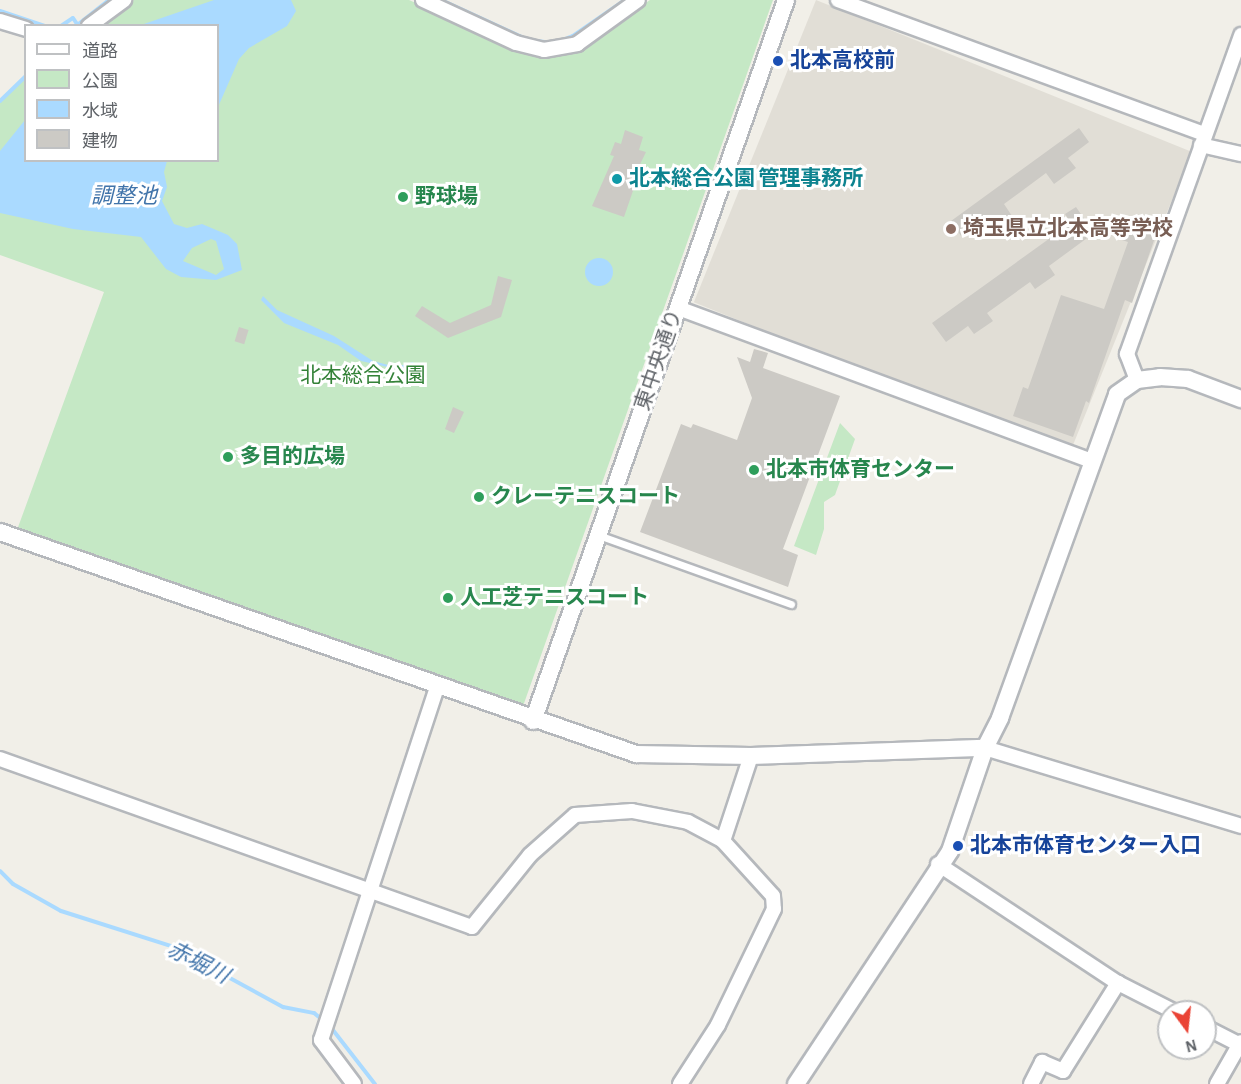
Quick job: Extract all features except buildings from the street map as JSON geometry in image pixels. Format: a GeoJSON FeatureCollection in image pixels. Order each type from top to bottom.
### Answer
{"type":"FeatureCollection","features":[{"type":"Feature","properties":{"kind":"street"},"geometry":{"type":"LineString","coordinates":[[92,24],[124,0]]}},
{"type":"Feature","properties":{"kind":"street"},"geometry":{"type":"LineString","coordinates":[[423,0],[516,43],[544,50],[577,44],[631,2]]}},
{"type":"Feature","properties":{"kind":"street","name":"東中央通り"},"geometry":{"type":"LineString","coordinates":[[533,721],[786,0]]}},
{"type":"Feature","properties":{"kind":"street"},"geometry":{"type":"LineString","coordinates":[[838,0],[1241,154]]}},
{"type":"Feature","properties":{"kind":"street"},"geometry":{"type":"LineString","coordinates":[[0,21],[24,28]]}},
{"type":"Feature","properties":{"kind":"street"},"geometry":{"type":"LineString","coordinates":[[1137,380],[1127,354],[1241,35]]}},
{"type":"Feature","properties":{"kind":"street"},"geometry":{"type":"LineString","coordinates":[[678,308],[1091,461]]}},
{"type":"Feature","properties":{"kind":"street"},"geometry":{"type":"LineString","coordinates":[[796,1084],[938,864],[950,851],[985,748],[1000,718],[1117,394],[1137,380],[1188,379],[1241,399]]}},
{"type":"Feature","properties":{"kind":"street"},"geometry":{"type":"LineString","coordinates":[[0,532],[533,721],[636,754],[751,756],[985,748],[1241,826]]}},
{"type":"Feature","properties":{"kind":"street"},"geometry":{"type":"LineString","coordinates":[[354,1084],[321,1040],[437,687]]}},
{"type":"Feature","properties":{"kind":"street"},"geometry":{"type":"LineString","coordinates":[[723,841],[751,756]]}},
{"type":"Feature","properties":{"kind":"street"},"geometry":{"type":"LineString","coordinates":[[0,759],[472,927],[530,855],[575,815],[632,811],[667,815],[723,841],[773,896],[774,909],[718,1025],[680,1084]]}},
{"type":"Feature","properties":{"kind":"street"},"geometry":{"type":"LineString","coordinates":[[938,864],[1118,983],[1157,1003]]}},
{"type":"Feature","properties":{"kind":"street"},"geometry":{"type":"LineString","coordinates":[[1031,1084],[1042,1062],[1063,1071],[1118,983]]}},
{"type":"Feature","properties":{"kind":"street"},"geometry":{"type":"LineString","coordinates":[[1217,1032],[1240,1043],[1217,1084]]}},
{"type":"Feature","properties":{"kind":"lane"},"geometry":{"type":"LineString","coordinates":[[598,535],[790,604]]}},
{"type":"Feature","properties":{"kind":"shaded area","name":"埼玉県立北本高等学校"},"geometry":{"type":"Polygon","coordinates":[[[816,0],[1192,152],[1069,454],[694,302],[816,0]]]}},
{"type":"Feature","properties":{"kind":"green space","name":"北本総合公園"},"geometry":{"type":"Polygon","coordinates":[[[134,0],[409,0],[533,55],[579,49],[650,0],[773,0],[522,709],[17,530],[104,292],[0,255],[0,103],[24,79],[24,162],[219,162],[219,24],[98,24],[134,0]]]}},
{"type":"Feature","properties":{"kind":"green space"},"geometry":{"type":"Polygon","coordinates":[[[840,423],[855,439],[835,495],[824,502],[824,529],[816,555],[794,546],[840,423]]]}},
{"type":"Feature","properties":{"kind":"water"},"geometry":{"type":"Polygon","coordinates":[[[214,0],[291,0],[296,11],[287,26],[249,48],[239,59],[219,105],[219,24],[144,24],[214,0]]]}},
{"type":"Feature","properties":{"kind":"water","name":"調整池"},"geometry":{"type":"Polygon","coordinates":[[[24,121],[24,162],[167,162],[164,172],[167,187],[162,201],[174,224],[187,228],[202,224],[228,235],[237,244],[242,270],[216,280],[181,277],[166,269],[141,237],[73,229],[0,213],[0,151],[24,121]],[[211,239],[192,248],[183,261],[216,275],[224,269],[216,241],[211,239]]]}},
{"type":"Feature","properties":{"kind":"water"},"geometry":{"type":"Polygon","coordinates":[[[599,258],[609,262],[613,272],[609,282],[599,286],[589,282],[585,272],[589,262],[599,258]]]}},
{"type":"Feature","properties":{"kind":"water"},"geometry":{"type":"Polygon","coordinates":[[[263,296],[277,310],[334,336],[373,361],[396,367],[413,362],[416,368],[401,370],[361,361],[338,345],[284,323],[261,300],[263,296]]]}},
{"type":"Feature","properties":{"kind":"waterway"},"geometry":{"type":"LineString","coordinates":[[79,24],[109,0]]}},
{"type":"Feature","properties":{"kind":"waterway"},"geometry":{"type":"LineString","coordinates":[[441,0],[528,40],[553,43]]}},
{"type":"Feature","properties":{"kind":"waterway"},"geometry":{"type":"LineString","coordinates":[[560,41],[573,36],[625,0]]}},
{"type":"Feature","properties":{"kind":"waterway"},"geometry":{"type":"LineString","coordinates":[[0,11],[39,24]]}},
{"type":"Feature","properties":{"kind":"waterway"},"geometry":{"type":"LineString","coordinates":[[64,24],[73,18],[77,24]]}},
{"type":"Feature","properties":{"kind":"waterway"},"geometry":{"type":"LineString","coordinates":[[0,101],[24,78]]}},
{"type":"Feature","properties":{"kind":"waterway","name":"赤堀川"},"geometry":{"type":"LineString","coordinates":[[0,871],[13,884],[61,911],[171,946],[283,1007],[314,1013],[324,1021]]}},
{"type":"Feature","properties":{"kind":"waterway","name":"赤堀川"},"geometry":{"type":"LineString","coordinates":[[329,1025],[375,1084]]}},
{"type":"Feature","properties":{"kind":"place","name":"北本高校前"},"geometry":{"type":"Point","coordinates":[778,61]}},
{"type":"Feature","properties":{"kind":"place","name":"北本総合公園 管理事務所"},"geometry":{"type":"Point","coordinates":[617,179]}},
{"type":"Feature","properties":{"kind":"place","name":"野球場"},"geometry":{"type":"Point","coordinates":[403,197]}},
{"type":"Feature","properties":{"kind":"place","name":"埼玉県立北本高等学校"},"geometry":{"type":"Point","coordinates":[951,229]}},
{"type":"Feature","properties":{"kind":"place","name":"多目的広場"},"geometry":{"type":"Point","coordinates":[228,457]}},
{"type":"Feature","properties":{"kind":"place","name":"北本市体育センター"},"geometry":{"type":"Point","coordinates":[754,470]}},
{"type":"Feature","properties":{"kind":"place","name":"クレーテニスコート"},"geometry":{"type":"Point","coordinates":[479,497]}},
{"type":"Feature","properties":{"kind":"place","name":"人工芝テニスコート"},"geometry":{"type":"Point","coordinates":[448,598]}},
{"type":"Feature","properties":{"kind":"place","name":"北本市体育センター入口"},"geometry":{"type":"Point","coordinates":[958,846]}}]}
